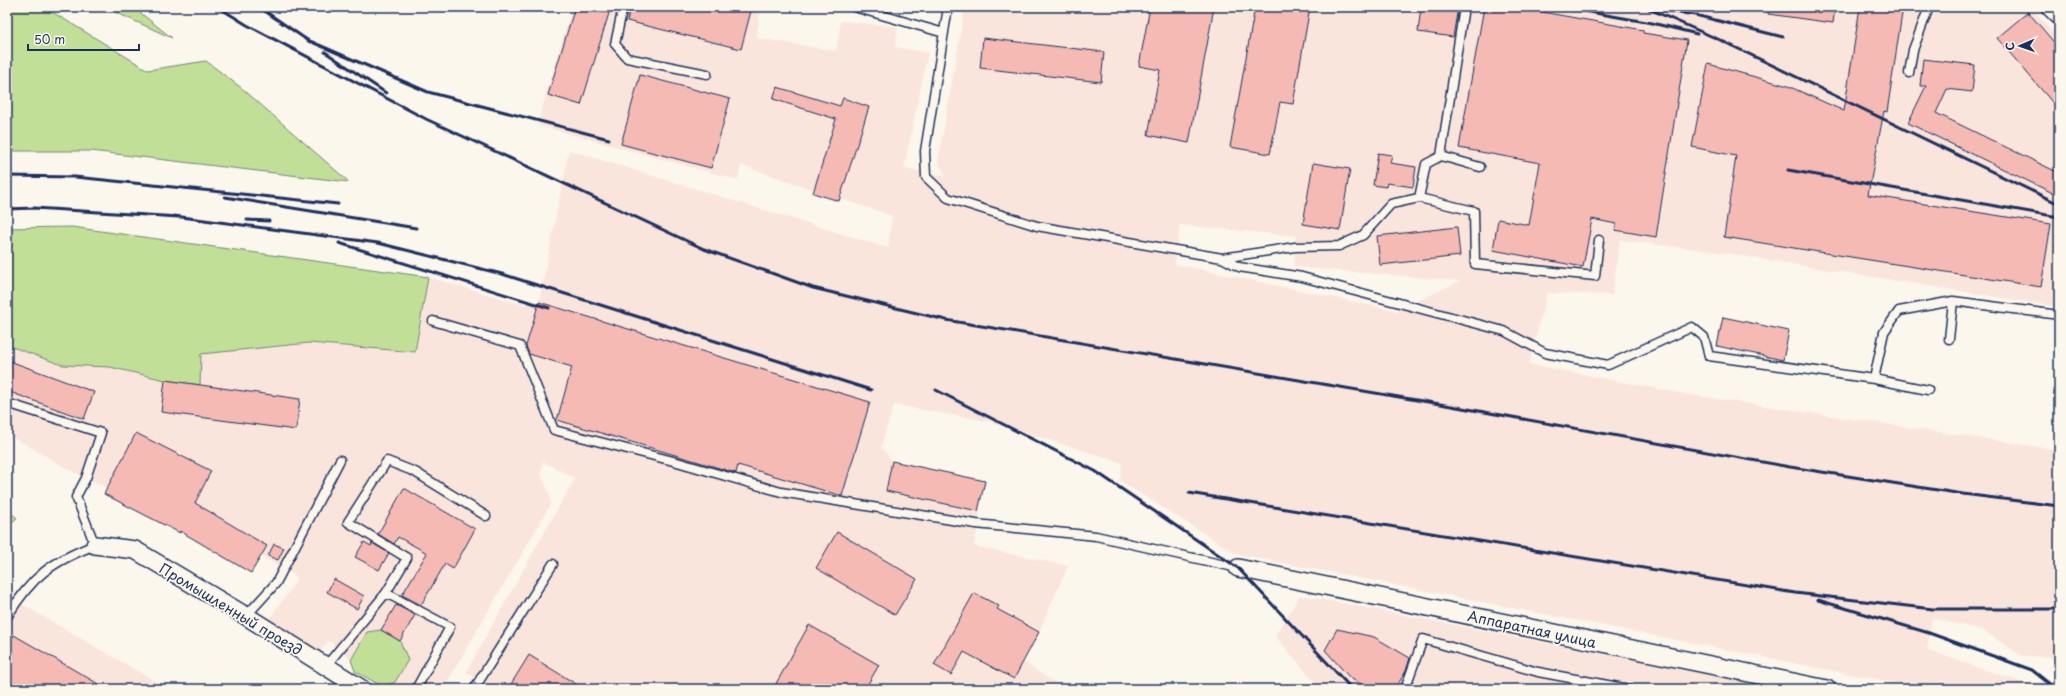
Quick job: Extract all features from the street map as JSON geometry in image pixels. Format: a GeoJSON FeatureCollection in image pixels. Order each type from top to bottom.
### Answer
{"type":"FeatureCollection","features":[{"type":"Feature","properties":{"kind":"street"},"geometry":{"type":"LineString","coordinates":[[2050,7],[2059,16]]}},
{"type":"Feature","properties":{"kind":"street","name":"Промышленный проезд"},"geometry":{"type":"LineString","coordinates":[[95,545],[135,550],[246,616],[357,688]]}},
{"type":"Feature","properties":{"kind":"street","name":"Аппаратная улица"},"geometry":{"type":"LineString","coordinates":[[1238,568],[1827,689]]}},
{"type":"Feature","properties":{"kind":"lane"},"geometry":{"type":"LineString","coordinates":[[623,7],[615,44],[627,58],[707,74]]}},
{"type":"Feature","properties":{"kind":"lane"},"geometry":{"type":"LineString","coordinates":[[854,7],[944,33]]}},
{"type":"Feature","properties":{"kind":"lane"},"geometry":{"type":"LineString","coordinates":[[948,7],[924,151],[926,177],[948,198],[1037,226],[1222,258],[1239,267],[1302,277],[1504,331],[1545,353],[1574,360],[1608,365],[1692,327],[1704,337],[1709,356],[1874,379],[1928,390]]}},
{"type":"Feature","properties":{"kind":"lane"},"geometry":{"type":"LineString","coordinates":[[1441,156],[1464,7]]}},
{"type":"Feature","properties":{"kind":"lane"},"geometry":{"type":"LineString","coordinates":[[1909,73],[1913,50],[1929,7]]}},
{"type":"Feature","properties":{"kind":"lane"},"geometry":{"type":"LineString","coordinates":[[1419,198],[1426,164],[1441,156],[1480,167]]}},
{"type":"Feature","properties":{"kind":"lane"},"geometry":{"type":"LineString","coordinates":[[1222,258],[1295,247],[1339,246],[1363,235],[1391,204],[1419,198],[1474,211],[1475,264],[1595,276],[1599,240]]}},
{"type":"Feature","properties":{"kind":"lane"},"geometry":{"type":"LineString","coordinates":[[1874,379],[1884,332],[1899,311],[1954,301],[2059,315]]}},
{"type":"Feature","properties":{"kind":"lane"},"geometry":{"type":"LineString","coordinates":[[1949,339],[1954,301]]}},
{"type":"Feature","properties":{"kind":"lane"},"geometry":{"type":"LineString","coordinates":[[433,321],[520,346],[554,430],[677,462],[781,492],[976,524],[1096,536],[1238,568]]}},
{"type":"Feature","properties":{"kind":"lane"},"geometry":{"type":"LineString","coordinates":[[7,403],[100,433],[86,478],[76,497],[95,545],[65,557],[37,576],[16,601],[7,617]]}},
{"type":"Feature","properties":{"kind":"lane"},"geometry":{"type":"LineString","coordinates":[[246,616],[276,583],[340,460]]}},
{"type":"Feature","properties":{"kind":"lane"},"geometry":{"type":"LineString","coordinates":[[325,667],[386,593],[407,558],[348,522],[387,461],[415,472],[486,516]]}},
{"type":"Feature","properties":{"kind":"lane"},"geometry":{"type":"LineString","coordinates":[[474,689],[553,564]]}},
{"type":"Feature","properties":{"kind":"lane"},"geometry":{"type":"LineString","coordinates":[[386,593],[450,627],[416,689]]}},
{"type":"Feature","properties":{"kind":"lane"},"geometry":{"type":"LineString","coordinates":[[1405,689],[1423,639],[1538,672],[1629,689]]}},
{"type":"Feature","properties":{"kind":"shaded area"},"geometry":{"type":"Polygon","coordinates":[[[572,7],[760,7],[757,38],[836,51],[841,21],[898,27],[895,47],[928,53],[904,168],[946,176],[938,162],[965,7],[2031,7],[2059,40],[2059,307],[1711,251],[1620,240],[1612,295],[1547,293],[1529,364],[1685,394],[2059,450],[2059,657],[2022,656],[1982,630],[1932,618],[1927,650],[2042,689],[1926,689],[1237,554],[1120,481],[1122,463],[993,422],[894,405],[881,446],[892,461],[985,481],[974,546],[1068,566],[1039,632],[1023,662],[1065,689],[495,689],[466,672],[575,478],[543,462],[541,474],[549,493],[551,504],[443,689],[385,689],[355,671],[351,660],[329,641],[317,654],[269,619],[289,592],[297,577],[261,556],[251,573],[192,538],[104,494],[107,488],[68,469],[7,434],[7,345],[62,365],[110,367],[165,380],[199,385],[201,354],[309,343],[415,352],[428,277],[525,305],[539,302],[569,150],[888,248],[892,216],[741,165],[738,180],[537,125],[572,7]],[[1180,225],[1175,264],[1397,311],[1460,281],[1294,267],[1296,236],[1180,225]]]}},
{"type":"Feature","properties":{"kind":"shaded area"},"geometry":{"type":"Polygon","coordinates":[[[1300,595],[1785,689],[1321,689],[1275,636],[1300,595]]]}},
{"type":"Feature","properties":{"kind":"shaded area"},"geometry":{"type":"Polygon","coordinates":[[[7,596],[16,601],[169,689],[7,689],[7,596]]]}},
{"type":"Feature","properties":{"kind":"green space"},"geometry":{"type":"Polygon","coordinates":[[[7,7],[44,7],[148,70],[206,61],[244,90],[349,182],[91,151],[7,151],[7,7]]]}},
{"type":"Feature","properties":{"kind":"green space"},"geometry":{"type":"Polygon","coordinates":[[[104,7],[133,7],[172,38],[104,7]]]}},
{"type":"Feature","properties":{"kind":"green space"},"geometry":{"type":"Polygon","coordinates":[[[72,227],[428,277],[415,352],[309,343],[201,354],[200,385],[165,380],[110,367],[62,365],[7,345],[7,228],[72,227]]]}},
{"type":"Feature","properties":{"kind":"green space"},"geometry":{"type":"Polygon","coordinates":[[[7,510],[17,518],[7,526],[7,510]]]}},
{"type":"Feature","properties":{"kind":"green space"},"geometry":{"type":"Polygon","coordinates":[[[381,630],[400,641],[408,660],[395,682],[383,687],[355,671],[351,660],[367,632],[381,630]]]}},
{"type":"Feature","properties":{"kind":"building"},"geometry":{"type":"Polygon","coordinates":[[[575,7],[589,7],[609,13],[581,105],[548,95],[575,7]]]}},
{"type":"Feature","properties":{"kind":"building"},"geometry":{"type":"Polygon","coordinates":[[[630,7],[752,7],[741,49],[627,21],[630,7]]]}},
{"type":"Feature","properties":{"kind":"building"},"geometry":{"type":"Polygon","coordinates":[[[1150,7],[1214,7],[1189,143],[1148,135],[1160,70],[1139,66],[1150,7]]]}},
{"type":"Feature","properties":{"kind":"building"},"geometry":{"type":"Polygon","coordinates":[[[1255,7],[1310,7],[1293,104],[1280,102],[1270,154],[1230,147],[1255,7]]]}},
{"type":"Feature","properties":{"kind":"building"},"geometry":{"type":"Polygon","coordinates":[[[1421,7],[1458,7],[1453,37],[1418,32],[1421,7]]]}},
{"type":"Feature","properties":{"kind":"building"},"geometry":{"type":"Polygon","coordinates":[[[1484,7],[1514,7],[1643,30],[1643,33],[1687,40],[1656,237],[1615,230],[1616,224],[1592,219],[1583,267],[1493,250],[1498,219],[1529,225],[1540,163],[1459,148],[1484,7]]]}},
{"type":"Feature","properties":{"kind":"building"},"geometry":{"type":"Polygon","coordinates":[[[1769,7],[1835,7],[1833,23],[1768,14],[1769,7]]]}},
{"type":"Feature","properties":{"kind":"building"},"geometry":{"type":"Polygon","coordinates":[[[1860,7],[1903,7],[1887,112],[1884,111],[1868,195],[2051,224],[2041,287],[1724,237],[1736,156],[1692,147],[1708,64],[1788,86],[1844,111],[1860,7]]]}},
{"type":"Feature","properties":{"kind":"building"},"geometry":{"type":"Polygon","coordinates":[[[2028,12],[2059,48],[2059,110],[1997,38],[2028,12]]]}},
{"type":"Feature","properties":{"kind":"building"},"geometry":{"type":"Polygon","coordinates":[[[983,38],[1104,52],[1101,82],[980,68],[983,38]]]}},
{"type":"Feature","properties":{"kind":"building"},"geometry":{"type":"Polygon","coordinates":[[[1923,59],[1975,65],[1972,92],[1947,89],[1936,113],[2059,173],[2059,196],[1908,123],[1926,86],[1920,86],[1923,59]]]}},
{"type":"Feature","properties":{"kind":"building"},"geometry":{"type":"Polygon","coordinates":[[[640,75],[730,99],[711,168],[621,144],[640,75]]]}},
{"type":"Feature","properties":{"kind":"building"},"geometry":{"type":"Polygon","coordinates":[[[777,87],[840,106],[843,98],[869,107],[839,201],[813,193],[836,119],[773,99],[777,87]]]}},
{"type":"Feature","properties":{"kind":"building"},"geometry":{"type":"Polygon","coordinates":[[[1378,153],[1392,155],[1390,163],[1416,167],[1413,187],[1387,183],[1386,187],[1373,185],[1378,153]]]}},
{"type":"Feature","properties":{"kind":"building"},"geometry":{"type":"Polygon","coordinates":[[[1313,163],[1350,169],[1340,230],[1303,224],[1313,163]]]}},
{"type":"Feature","properties":{"kind":"building"},"geometry":{"type":"Polygon","coordinates":[[[1457,227],[1460,256],[1380,265],[1377,236],[1457,227]]]}},
{"type":"Feature","properties":{"kind":"building"},"geometry":{"type":"Polygon","coordinates":[[[539,302],[870,402],[842,496],[738,465],[736,473],[557,420],[572,367],[529,354],[526,346],[539,302]]]}},
{"type":"Feature","properties":{"kind":"building"},"geometry":{"type":"Polygon","coordinates":[[[1723,317],[1789,331],[1783,360],[1717,346],[1723,317]]]}},
{"type":"Feature","properties":{"kind":"building"},"geometry":{"type":"Polygon","coordinates":[[[7,360],[94,392],[84,419],[7,391],[7,360]]]}},
{"type":"Feature","properties":{"kind":"building"},"geometry":{"type":"Polygon","coordinates":[[[165,380],[300,399],[296,430],[161,412],[165,380]]]}},
{"type":"Feature","properties":{"kind":"building"},"geometry":{"type":"Polygon","coordinates":[[[136,433],[211,471],[195,503],[267,546],[251,573],[180,531],[180,533],[104,494],[136,433]]]}},
{"type":"Feature","properties":{"kind":"building"},"geometry":{"type":"Polygon","coordinates":[[[892,461],[985,481],[978,511],[886,491],[892,461]]]}},
{"type":"Feature","properties":{"kind":"building"},"geometry":{"type":"Polygon","coordinates":[[[404,488],[475,529],[453,569],[445,564],[421,605],[402,595],[427,553],[398,537],[394,544],[378,534],[404,488]]]}},
{"type":"Feature","properties":{"kind":"building"},"geometry":{"type":"Polygon","coordinates":[[[837,532],[917,579],[895,615],[816,568],[837,532]]]}},
{"type":"Feature","properties":{"kind":"building"},"geometry":{"type":"Polygon","coordinates":[[[364,542],[371,546],[372,543],[389,553],[379,570],[355,557],[364,542]]]}},
{"type":"Feature","properties":{"kind":"building"},"geometry":{"type":"Polygon","coordinates":[[[274,544],[284,548],[278,560],[268,556],[274,544]]]}},
{"type":"Feature","properties":{"kind":"building"},"geometry":{"type":"Polygon","coordinates":[[[334,579],[364,596],[357,609],[327,592],[334,579]]]}},
{"type":"Feature","properties":{"kind":"building"},"geometry":{"type":"Polygon","coordinates":[[[974,593],[999,606],[997,609],[1039,632],[1014,679],[964,652],[951,675],[934,665],[974,593]]]}},
{"type":"Feature","properties":{"kind":"building"},"geometry":{"type":"Polygon","coordinates":[[[396,605],[415,615],[400,641],[381,630],[396,605]]]}},
{"type":"Feature","properties":{"kind":"building"},"geometry":{"type":"Polygon","coordinates":[[[809,625],[879,665],[865,689],[773,689],[809,625]]]}},
{"type":"Feature","properties":{"kind":"building"},"geometry":{"type":"Polygon","coordinates":[[[1337,629],[1374,637],[1410,658],[1406,671],[1395,689],[1370,689],[1350,678],[1325,650],[1337,629]]]}},
{"type":"Feature","properties":{"kind":"building"},"geometry":{"type":"Polygon","coordinates":[[[14,635],[107,689],[7,689],[7,646],[14,635]]]}},
{"type":"Feature","properties":{"kind":"building"},"geometry":{"type":"Polygon","coordinates":[[[529,655],[584,689],[508,689],[529,655]]]}},
{"type":"Feature","properties":{"kind":"railway"},"geometry":{"type":"LineString","coordinates":[[218,7],[247,25],[426,119],[704,249],[813,288],[946,320],[1440,404],[1790,467],[1963,494],[2059,506]]}},
{"type":"Feature","properties":{"kind":"railway"},"geometry":{"type":"LineString","coordinates":[[259,7],[310,42]]}},
{"type":"Feature","properties":{"kind":"railway"},"geometry":{"type":"LineString","coordinates":[[1561,7],[1652,23],[1697,34]]}},
{"type":"Feature","properties":{"kind":"railway"},"geometry":{"type":"LineString","coordinates":[[1642,7],[1695,15],[1783,37]]}},
{"type":"Feature","properties":{"kind":"railway"},"geometry":{"type":"LineString","coordinates":[[1649,9],[1720,40],[2059,204]]}},
{"type":"Feature","properties":{"kind":"railway"},"geometry":{"type":"LineString","coordinates":[[305,39],[428,92],[609,139]]}},
{"type":"Feature","properties":{"kind":"railway"},"geometry":{"type":"LineString","coordinates":[[325,52],[386,93]]}},
{"type":"Feature","properties":{"kind":"railway"},"geometry":{"type":"LineString","coordinates":[[1788,170],[2059,217]]}},
{"type":"Feature","properties":{"kind":"railway"},"geometry":{"type":"LineString","coordinates":[[7,176],[75,177],[338,204]]}},
{"type":"Feature","properties":{"kind":"railway"},"geometry":{"type":"LineString","coordinates":[[225,197],[416,228]]}},
{"type":"Feature","properties":{"kind":"railway"},"geometry":{"type":"LineString","coordinates":[[7,209],[34,208],[179,217]]}},
{"type":"Feature","properties":{"kind":"railway"},"geometry":{"type":"LineString","coordinates":[[174,216],[378,243],[502,274],[871,390]]}},
{"type":"Feature","properties":{"kind":"railway"},"geometry":{"type":"LineString","coordinates":[[247,220],[269,221]]}},
{"type":"Feature","properties":{"kind":"railway"},"geometry":{"type":"LineString","coordinates":[[339,243],[549,308]]}},
{"type":"Feature","properties":{"kind":"railway"},"geometry":{"type":"LineString","coordinates":[[936,390],[1095,471],[1238,568],[1352,689]]}},
{"type":"Feature","properties":{"kind":"railway"},"geometry":{"type":"LineString","coordinates":[[1189,493],[1795,593],[1933,609],[2059,609]]}},
{"type":"Feature","properties":{"kind":"railway"},"geometry":{"type":"LineString","coordinates":[[1818,600],[1929,633],[2032,670],[2056,689]]}}]}
